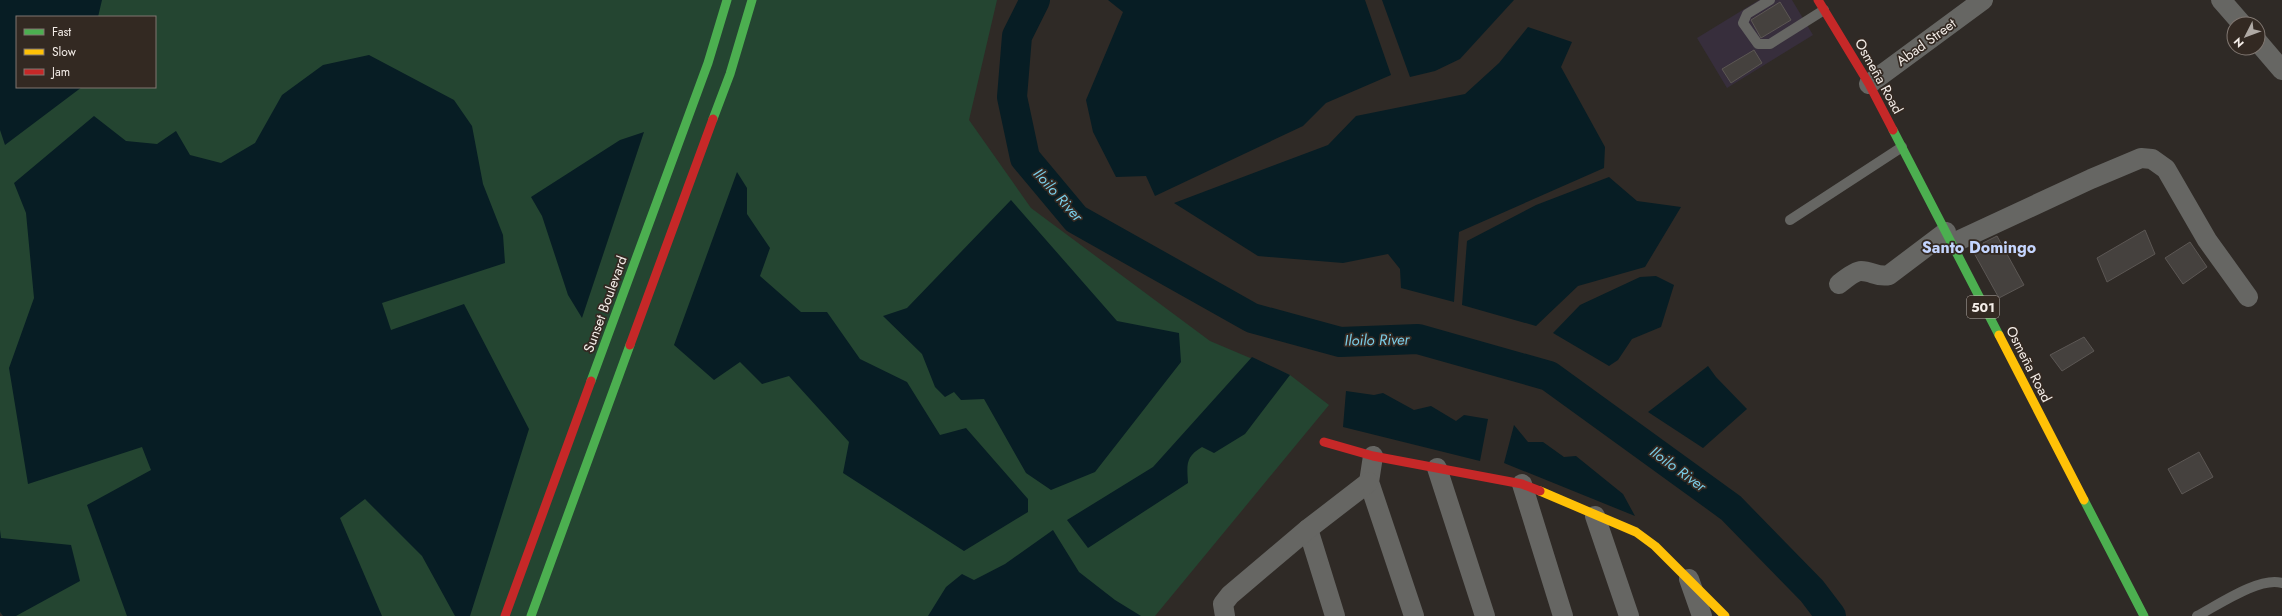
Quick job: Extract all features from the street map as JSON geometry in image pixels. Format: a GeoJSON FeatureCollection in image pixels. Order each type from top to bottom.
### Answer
{"type":"FeatureCollection","features":[{"type":"Feature","properties":{"kind":"main road","name":"Sunset Boulevard"},"geometry":{"type":"LineString","coordinates":[[531,616],[698,127],[708,63],[727,0]]}},
{"type":"Feature","properties":{"kind":"main road","name":"Sunset Boulevard"},"geometry":{"type":"LineString","coordinates":[[505,616],[698,127],[730,74],[752,0]]}},
{"type":"Feature","properties":{"kind":"main road","name":"Osmeña Road"},"geometry":{"type":"LineString","coordinates":[[1818,0],[1869,84],[2144,616]]}},
{"type":"Feature","properties":{"kind":"main road"},"geometry":{"type":"LineString","coordinates":[[1324,442],[1373,456],[1522,484],[1646,538],[1689,578],[1725,616]]}},
{"type":"Feature","properties":{"kind":"street","name":"Abad Street"},"geometry":{"type":"LineString","coordinates":[[1869,84],[1983,0]]}},
{"type":"Feature","properties":{"kind":"street"},"geometry":{"type":"LineString","coordinates":[[2221,0],[2235,16]]}},
{"type":"Feature","properties":{"kind":"street"},"geometry":{"type":"LineString","coordinates":[[2266,51],[2282,70]]}},
{"type":"Feature","properties":{"kind":"street"},"geometry":{"type":"LineString","coordinates":[[1839,284],[1860,270],[1882,277],[1889,275],[1948,238],[2141,158],[2152,159],[2166,169],[2207,240],[2248,297]]}},
{"type":"Feature","properties":{"kind":"street"},"geometry":{"type":"LineString","coordinates":[[1373,456],[1369,482],[1414,616]]}},
{"type":"Feature","properties":{"kind":"street"},"geometry":{"type":"LineString","coordinates":[[1437,468],[1485,616]]}},
{"type":"Feature","properties":{"kind":"street"},"geometry":{"type":"LineString","coordinates":[[1225,616],[1223,604],[1230,595],[1308,530],[1369,482]]}},
{"type":"Feature","properties":{"kind":"street"},"geometry":{"type":"LineString","coordinates":[[1522,484],[1562,616]]}},
{"type":"Feature","properties":{"kind":"street"},"geometry":{"type":"LineString","coordinates":[[1595,516],[1629,616]]}},
{"type":"Feature","properties":{"kind":"street"},"geometry":{"type":"LineString","coordinates":[[1308,530],[1335,616]]}},
{"type":"Feature","properties":{"kind":"street"},"geometry":{"type":"LineString","coordinates":[[1689,578],[1702,616]]}},
{"type":"Feature","properties":{"kind":"lane"},"geometry":{"type":"LineString","coordinates":[[1770,0],[1747,14],[1743,22],[1758,44],[1770,44],[1824,10]]}},
{"type":"Feature","properties":{"kind":"lane"},"geometry":{"type":"LineString","coordinates":[[1790,220],[1902,147]]}},
{"type":"Feature","properties":{"kind":"lane"},"geometry":{"type":"LineString","coordinates":[[2197,616],[2263,583],[2275,581],[2282,583]]}},
{"type":"Feature","properties":{"kind":"shaded area"},"geometry":{"type":"Polygon","coordinates":[[[1759,0],[1792,0],[1813,35],[1727,88],[1697,38],[1759,0]]]}},
{"type":"Feature","properties":{"kind":"green space"},"geometry":{"type":"Polygon","coordinates":[[[0,0],[997,0],[969,120],[1031,208],[1210,341],[1290,375],[1329,405],[1155,616],[3,616],[0,612],[0,0]]]}},
{"type":"Feature","properties":{"kind":"water"},"geometry":{"type":"Polygon","coordinates":[[[0,0],[102,0],[98,16],[16,16],[16,88],[81,88],[5,145],[0,130],[0,0]]]}},
{"type":"Feature","properties":{"kind":"water"},"geometry":{"type":"Polygon","coordinates":[[[1108,0],[1365,0],[1391,75],[1326,103],[1303,126],[1155,196],[1146,176],[1116,177],[1093,132],[1086,100],[1123,12],[1108,0]]]}},
{"type":"Feature","properties":{"kind":"water"},"geometry":{"type":"Polygon","coordinates":[[[1382,0],[1514,0],[1460,59],[1435,71],[1410,77],[1382,0]]]}},
{"type":"Feature","properties":{"kind":"water"},"geometry":{"type":"Polygon","coordinates":[[[1528,27],[1572,42],[1561,67],[1605,147],[1604,168],[1459,232],[1454,302],[1401,288],[1400,269],[1388,254],[1343,263],[1258,256],[1174,203],[1328,145],[1356,116],[1465,94],[1499,63],[1528,27]]]}},
{"type":"Feature","properties":{"kind":"water"},"geometry":{"type":"Polygon","coordinates":[[[369,55],[454,100],[472,126],[483,184],[503,235],[505,263],[382,303],[391,330],[464,304],[529,429],[470,616],[455,616],[422,556],[365,499],[340,518],[382,616],[127,616],[87,505],[151,470],[142,447],[28,484],[9,368],[34,298],[26,213],[14,183],[94,116],[126,141],[157,144],[176,131],[190,155],[221,163],[255,143],[282,95],[323,65],[369,55]]]}},
{"type":"Feature","properties":{"kind":"water"},"geometry":{"type":"Polygon","coordinates":[[[644,132],[582,318],[568,295],[542,216],[531,197],[620,140],[644,132]]]}},
{"type":"Feature","properties":{"kind":"water"},"geometry":{"type":"Polygon","coordinates":[[[737,172],[747,188],[747,214],[770,248],[760,276],[801,312],[827,312],[860,359],[907,382],[940,435],[966,428],[1028,499],[1028,512],[964,551],[843,473],[849,442],[789,376],[762,384],[740,362],[714,380],[674,345],[737,172]]]}},
{"type":"Feature","properties":{"kind":"water"},"geometry":{"type":"Polygon","coordinates":[[[1609,177],[1637,201],[1681,207],[1645,267],[1578,286],[1536,326],[1462,305],[1467,241],[1536,205],[1609,177]]]}},
{"type":"Feature","properties":{"kind":"water"},"geometry":{"type":"Polygon","coordinates":[[[1011,200],[1117,321],[1179,333],[1181,362],[1095,472],[1051,490],[1026,473],[984,399],[961,400],[954,392],[945,397],[935,387],[922,354],[883,316],[907,308],[1011,200]]]}},
{"type":"Feature","properties":{"kind":"water"},"geometry":{"type":"Polygon","coordinates":[[[1656,276],[1674,285],[1661,327],[1632,339],[1618,360],[1609,366],[1553,333],[1580,305],[1640,277],[1656,276]]]}},
{"type":"Feature","properties":{"kind":"water"},"geometry":{"type":"Polygon","coordinates":[[[1252,357],[1290,375],[1245,434],[1214,453],[1202,447],[1196,451],[1192,454],[1188,462],[1188,483],[1088,548],[1067,520],[1153,467],[1252,357]]]}},
{"type":"Feature","properties":{"kind":"water"},"geometry":{"type":"Polygon","coordinates":[[[1708,366],[1716,377],[1747,409],[1703,448],[1648,412],[1708,366]]]}},
{"type":"Feature","properties":{"kind":"water"},"geometry":{"type":"Polygon","coordinates":[[[1346,391],[1374,395],[1383,393],[1414,410],[1431,406],[1456,421],[1464,415],[1488,419],[1480,461],[1343,427],[1346,391]]]}},
{"type":"Feature","properties":{"kind":"water"},"geometry":{"type":"Polygon","coordinates":[[[1514,425],[1528,442],[1543,442],[1564,457],[1576,456],[1623,494],[1635,516],[1504,463],[1514,425]]]}},
{"type":"Feature","properties":{"kind":"water"},"geometry":{"type":"Polygon","coordinates":[[[0,530],[1,538],[71,545],[80,581],[16,616],[3,616],[0,612],[0,530]]]}},
{"type":"Feature","properties":{"kind":"water"},"geometry":{"type":"Polygon","coordinates":[[[1053,530],[1079,572],[1115,600],[1141,616],[928,616],[946,587],[962,574],[974,580],[1005,564],[1053,530]]]}},
{"type":"Feature","properties":{"kind":"building"},"geometry":{"type":"Polygon","coordinates":[[[1780,2],[1791,20],[1761,38],[1751,20],[1780,2]]]}},
{"type":"Feature","properties":{"kind":"building"},"geometry":{"type":"Polygon","coordinates":[[[1754,50],[1762,63],[1731,83],[1722,69],[1754,50]]]}},
{"type":"Feature","properties":{"kind":"building"},"geometry":{"type":"Polygon","coordinates":[[[2145,230],[2155,254],[2107,282],[2097,258],[2145,230]]]}},
{"type":"Feature","properties":{"kind":"building"},"geometry":{"type":"Polygon","coordinates":[[[1997,236],[2024,285],[1999,298],[1974,253],[1985,248],[1983,243],[1997,236]]]}},
{"type":"Feature","properties":{"kind":"building"},"geometry":{"type":"Polygon","coordinates":[[[2190,242],[2207,267],[2183,284],[2165,258],[2190,242]]]}},
{"type":"Feature","properties":{"kind":"building"},"geometry":{"type":"Polygon","coordinates":[[[2084,337],[2094,351],[2062,371],[2050,355],[2084,337]]]}},
{"type":"Feature","properties":{"kind":"building"},"geometry":{"type":"Polygon","coordinates":[[[2199,452],[2213,477],[2182,494],[2168,469],[2199,452]]]}},
{"type":"Feature","properties":{"kind":"waterway","name":"Iloilo River"},"geometry":{"type":"LineString","coordinates":[[1035,0],[1017,36],[1012,97],[1025,158],[1076,219],[1252,318],[1340,342],[1418,339],[1549,376],[1731,508],[1812,591],[1831,616]]}},
{"type":"Feature","properties":{"kind":"traffic: fast"},"geometry":{"type":"LineString","coordinates":[[591,381],[708,63],[727,0]]}},
{"type":"Feature","properties":{"kind":"traffic: fast"},"geometry":{"type":"LineString","coordinates":[[713,119],[730,74],[752,0]]}},
{"type":"Feature","properties":{"kind":"traffic: fast"},"geometry":{"type":"LineString","coordinates":[[1893,130],[1999,335]]}},
{"type":"Feature","properties":{"kind":"traffic: fast"},"geometry":{"type":"LineString","coordinates":[[531,616],[630,345]]}},
{"type":"Feature","properties":{"kind":"traffic: fast"},"geometry":{"type":"LineString","coordinates":[[2084,500],[2144,616]]}},
{"type":"Feature","properties":{"kind":"traffic: slow"},"geometry":{"type":"LineString","coordinates":[[1999,335],[2084,500]]}},
{"type":"Feature","properties":{"kind":"traffic: slow"},"geometry":{"type":"LineString","coordinates":[[1540,491],[1636,532],[1655,546],[1725,616]]}},
{"type":"Feature","properties":{"kind":"traffic: jam"},"geometry":{"type":"LineString","coordinates":[[1818,0],[1869,84],[1893,130]]}},
{"type":"Feature","properties":{"kind":"traffic: jam"},"geometry":{"type":"LineString","coordinates":[[630,345],[713,119]]}},
{"type":"Feature","properties":{"kind":"traffic: jam"},"geometry":{"type":"LineString","coordinates":[[505,616],[591,381]]}},
{"type":"Feature","properties":{"kind":"traffic: jam"},"geometry":{"type":"LineString","coordinates":[[1324,442],[1373,456],[1522,484],[1540,491]]}},
{"type":"Feature","properties":{"kind":"district","name":"Santo Domingo"},"geometry":{"type":"Point","coordinates":[1979,247]}}]}
